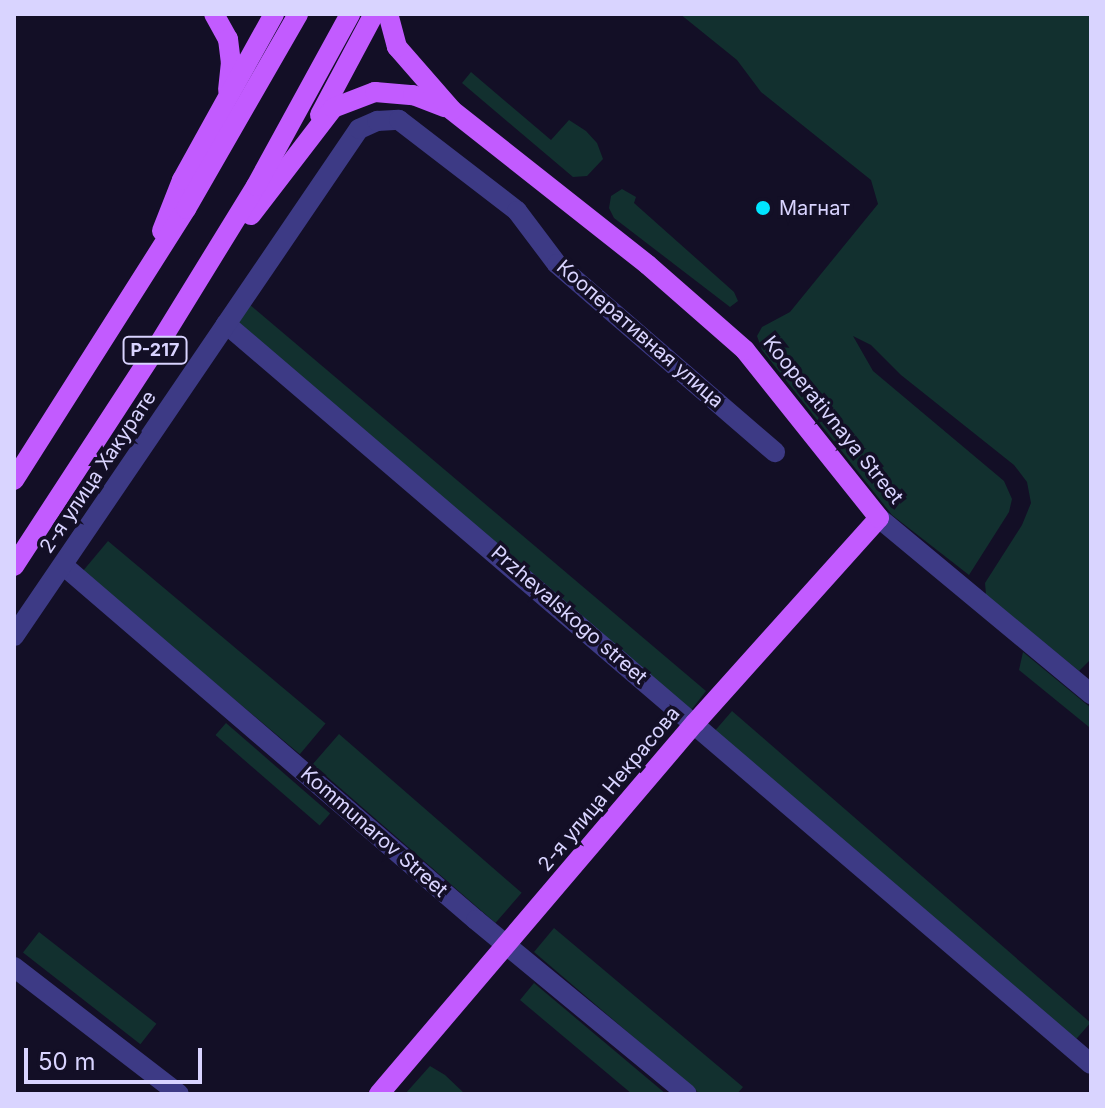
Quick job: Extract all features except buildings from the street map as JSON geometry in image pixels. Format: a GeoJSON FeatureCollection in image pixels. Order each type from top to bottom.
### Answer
{"type":"FeatureCollection","features":[{"type":"Feature","properties":{"kind":"main road"},"geometry":{"type":"LineString","coordinates":[[214,14],[228,39],[231,62],[227,102]]}},
{"type":"Feature","properties":{"kind":"main road"},"geometry":{"type":"LineString","coordinates":[[145,276],[182,180],[274,14]]}},
{"type":"Feature","properties":{"kind":"main road","name":"Р-217"},"geometry":{"type":"LineString","coordinates":[[14,480],[145,276],[246,110],[298,14]]}},
{"type":"Feature","properties":{"kind":"main road","name":"2-я улица Хакурате"},"geometry":{"type":"LineString","coordinates":[[14,566],[185,302],[289,129],[350,14]]}},
{"type":"Feature","properties":{"kind":"main road"},"geometry":{"type":"LineString","coordinates":[[303,146],[374,14]]}},
{"type":"Feature","properties":{"kind":"main road"},"geometry":{"type":"LineString","coordinates":[[388,14],[397,47],[452,110]]}},
{"type":"Feature","properties":{"kind":"main road"},"geometry":{"type":"LineString","coordinates":[[185,302],[333,108],[375,92],[413,95],[452,110]]}},
{"type":"Feature","properties":{"kind":"main road","name":"Kooperativnaya Street"},"geometry":{"type":"LineString","coordinates":[[452,110],[648,265],[745,350],[879,518]]}},
{"type":"Feature","properties":{"kind":"main road","name":"2-я улица Некрасова"},"geometry":{"type":"LineString","coordinates":[[379,1094],[509,946],[695,723],[879,518]]}},
{"type":"Feature","properties":{"kind":"street","name":"2-я улица Хакурате"},"geometry":{"type":"LineString","coordinates":[[14,636],[359,129],[377,121],[399,120]]}},
{"type":"Feature","properties":{"kind":"street","name":"Кооперативная улица"},"geometry":{"type":"LineString","coordinates":[[399,120],[517,211],[557,264],[775,452]]}},
{"type":"Feature","properties":{"kind":"street","name":"Przhevalskogo street"},"geometry":{"type":"LineString","coordinates":[[226,324],[1091,1064]]}},
{"type":"Feature","properties":{"kind":"street","name":"Kooperativnaya Street"},"geometry":{"type":"LineString","coordinates":[[879,518],[1091,694]]}},
{"type":"Feature","properties":{"kind":"street","name":"Kommunarov Street"},"geometry":{"type":"LineString","coordinates":[[64,566],[687,1094]]}},
{"type":"Feature","properties":{"kind":"street"},"geometry":{"type":"LineString","coordinates":[[14,967],[179,1094]]}},
{"type":"Feature","properties":{"kind":"green space"},"geometry":{"type":"Polygon","coordinates":[[[680,14],[1091,14],[1091,659],[1079,671],[986,595],[985,583],[1022,525],[1031,503],[1027,482],[1014,465],[901,375],[871,345],[853,336],[873,371],[1004,481],[1012,499],[1009,512],[969,575],[892,515],[762,350],[757,336],[762,327],[790,312],[878,204],[871,180],[761,92],[737,60],[680,14]]]}},
{"type":"Feature","properties":{"kind":"green space"},"geometry":{"type":"Polygon","coordinates":[[[471,72],[551,140],[569,120],[586,131],[597,143],[603,159],[587,176],[573,177],[462,83],[471,72]]]}},
{"type":"Feature","properties":{"kind":"green space"},"geometry":{"type":"Polygon","coordinates":[[[622,189],[636,197],[634,203],[734,292],[738,301],[730,307],[614,218],[609,208],[611,196],[622,189]]]}},
{"type":"Feature","properties":{"kind":"green space"},"geometry":{"type":"Polygon","coordinates":[[[249,304],[706,691],[692,709],[683,708],[245,335],[238,320],[249,304]]]}},
{"type":"Feature","properties":{"kind":"green space"},"geometry":{"type":"Polygon","coordinates":[[[108,541],[326,724],[300,754],[82,572],[108,541]]]}},
{"type":"Feature","properties":{"kind":"green space"},"geometry":{"type":"Polygon","coordinates":[[[1023,652],[1091,708],[1089,727],[1019,670],[1023,652]]]}},
{"type":"Feature","properties":{"kind":"green space"},"geometry":{"type":"Polygon","coordinates":[[[732,711],[1090,1023],[1071,1045],[713,733],[732,711]]]}},
{"type":"Feature","properties":{"kind":"green space"},"geometry":{"type":"Polygon","coordinates":[[[226,723],[330,814],[320,826],[216,735],[226,723]]]}},
{"type":"Feature","properties":{"kind":"green space"},"geometry":{"type":"Polygon","coordinates":[[[339,734],[522,893],[495,923],[313,764],[339,734]]]}},
{"type":"Feature","properties":{"kind":"green space"},"geometry":{"type":"Polygon","coordinates":[[[554,928],[743,1087],[737,1094],[700,1094],[534,952],[554,928]]]}},
{"type":"Feature","properties":{"kind":"green space"},"geometry":{"type":"Polygon","coordinates":[[[39,932],[156,1024],[140,1044],[23,952],[39,932]]]}},
{"type":"Feature","properties":{"kind":"green space"},"geometry":{"type":"Polygon","coordinates":[[[534,983],[666,1094],[632,1094],[520,1000],[534,983]]]}},
{"type":"Feature","properties":{"kind":"green space"},"geometry":{"type":"Polygon","coordinates":[[[430,1066],[445,1075],[465,1094],[405,1094],[430,1066]]]}},
{"type":"Feature","properties":{"kind":"place","name":"Магнат"},"geometry":{"type":"Point","coordinates":[763,208]}}]}
